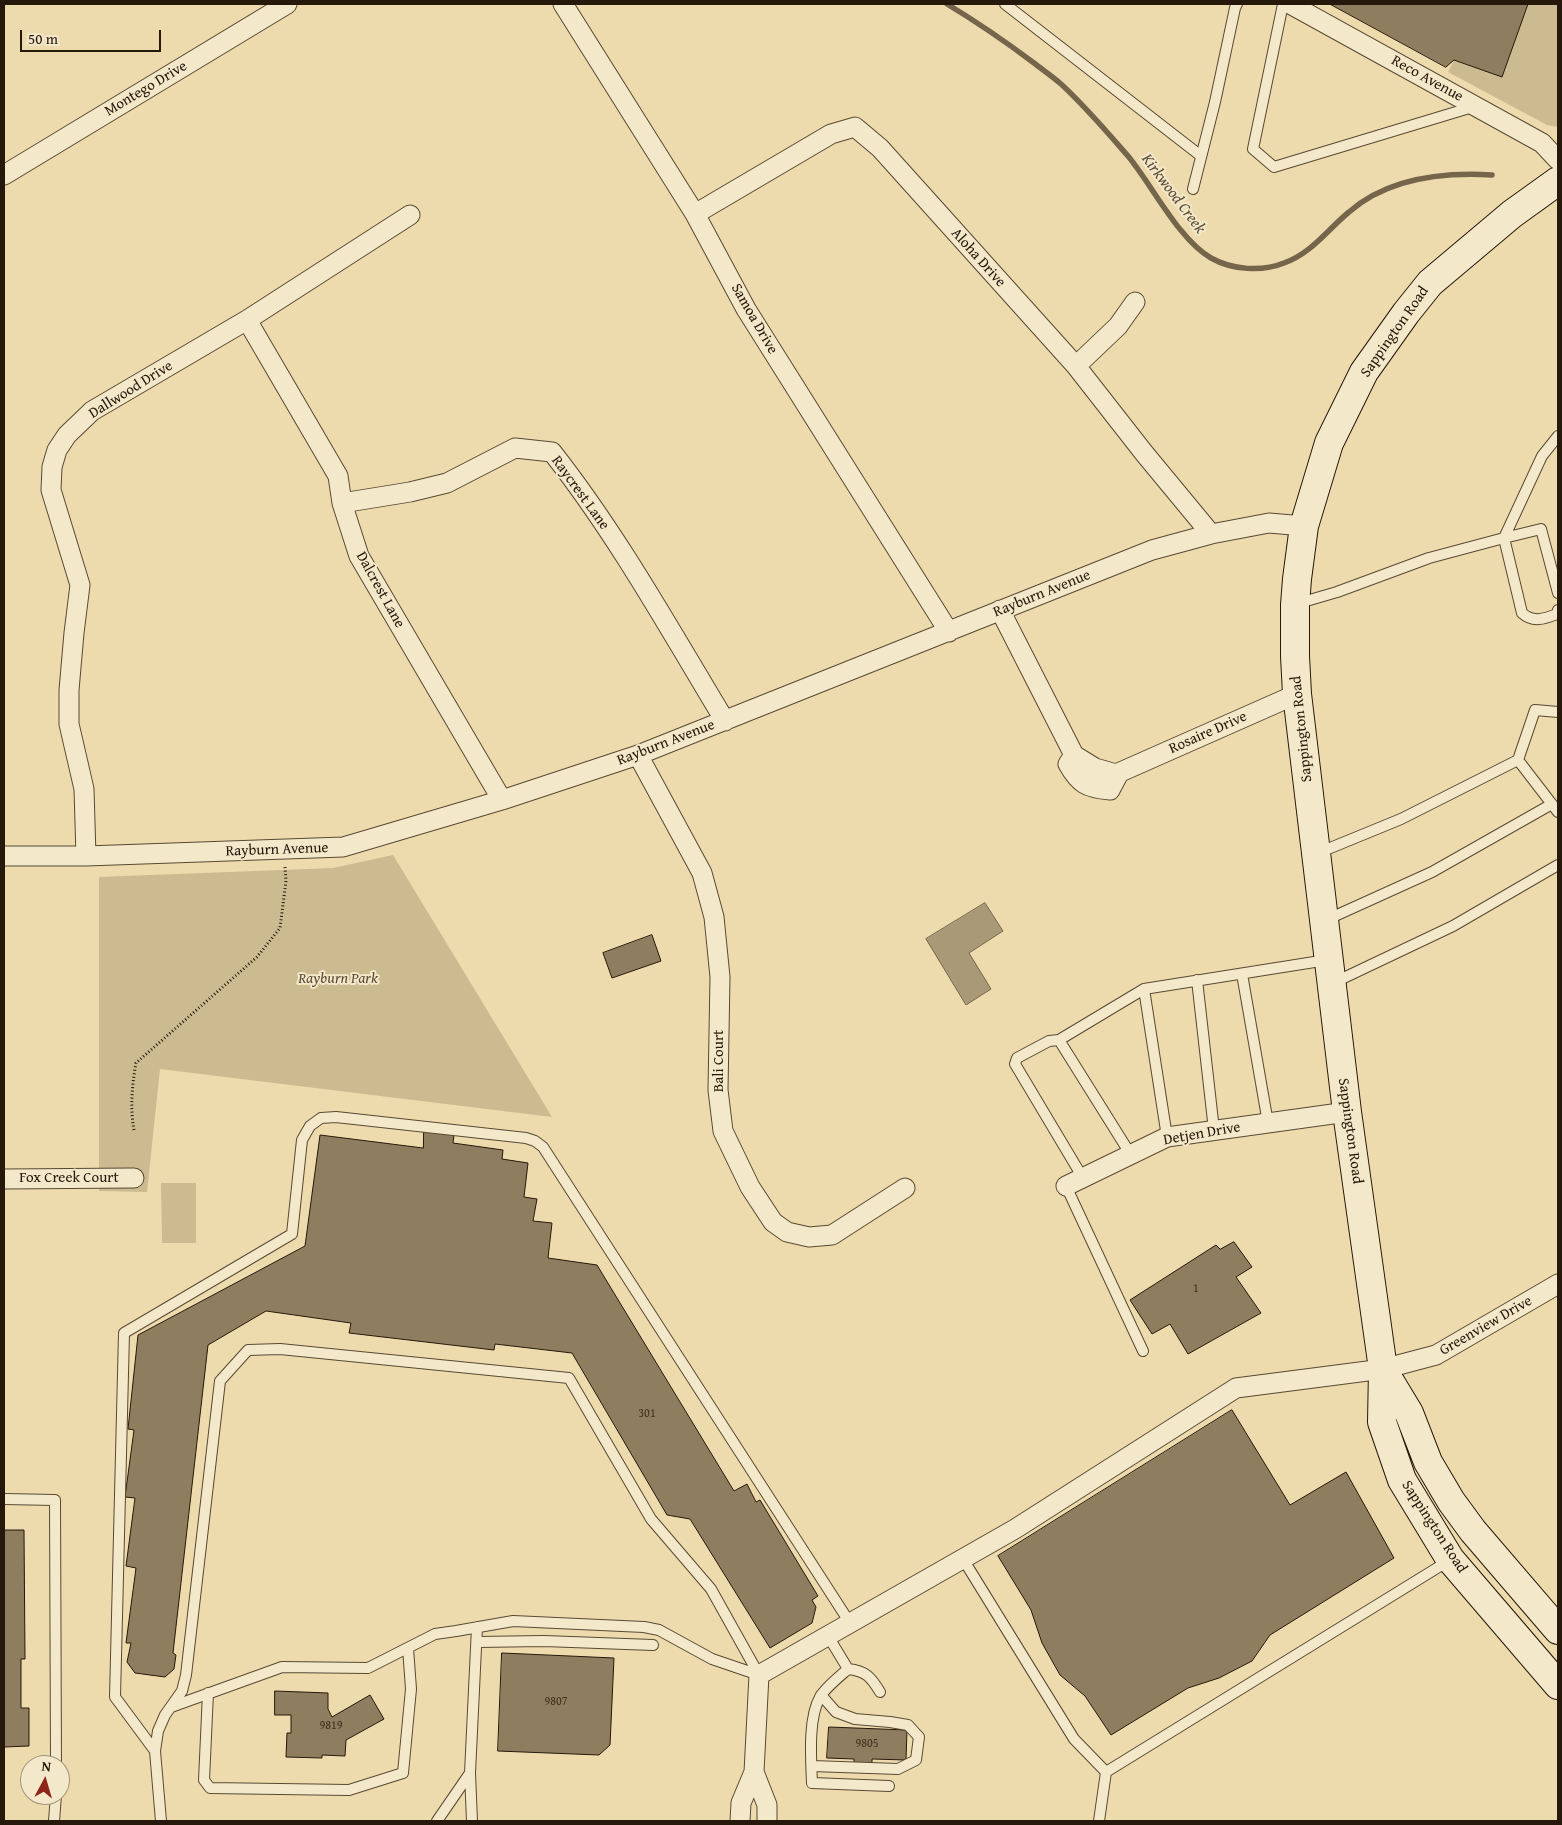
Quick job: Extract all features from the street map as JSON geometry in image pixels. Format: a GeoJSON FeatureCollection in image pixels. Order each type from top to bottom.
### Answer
{"type":"FeatureCollection","features":[{"type":"Feature","properties":{"kind":"main road","name":"Sappington Road"},"geometry":{"type":"LineString","coordinates":[[1558,180],[1512,214],[1430,282],[1364,372],[1329,443],[1304,526],[1295,605],[1297,694],[1347,1112],[1383,1369],[1382,1422],[1402,1480],[1450,1559],[1558,1685]]}},
{"type":"Feature","properties":{"kind":"main road","name":"Sappington Road"},"geometry":{"type":"LineString","coordinates":[[1383,1369],[1409,1413],[1428,1462],[1451,1501],[1473,1531],[1558,1630]]}},
{"type":"Feature","properties":{"kind":"street","name":"Montego Drive"},"geometry":{"type":"LineString","coordinates":[[4,175],[287,4]]}},
{"type":"Feature","properties":{"kind":"street","name":"Samoa Drive"},"geometry":{"type":"LineString","coordinates":[[563,4],[695,214],[746,309],[949,632]]}},
{"type":"Feature","properties":{"kind":"street","name":"Reco Avenue"},"geometry":{"type":"LineString","coordinates":[[1290,4],[1542,143],[1558,160]]}},
{"type":"Feature","properties":{"kind":"street","name":"Aloha Drive"},"geometry":{"type":"LineString","coordinates":[[695,214],[831,134],[855,128],[880,148],[1076,366],[1211,534]]}},
{"type":"Feature","properties":{"kind":"street","name":"Dallwood Drive"},"geometry":{"type":"LineString","coordinates":[[86,856],[84,789],[69,724],[69,690],[80,584],[51,490],[52,467],[57,450],[67,435],[92,411],[247,320],[410,215]]}},
{"type":"Feature","properties":{"kind":"street"},"geometry":{"type":"LineString","coordinates":[[1076,366],[1118,326],[1135,302]]}},
{"type":"Feature","properties":{"kind":"street","name":"Dalcrest Lane"},"geometry":{"type":"LineString","coordinates":[[247,320],[338,476],[342,503],[359,556],[502,800]]}},
{"type":"Feature","properties":{"kind":"street","name":"Raycrest Lane"},"geometry":{"type":"LineString","coordinates":[[342,503],[410,492],[447,483],[515,448],[552,452],[572,478],[626,559],[725,721]]}},
{"type":"Feature","properties":{"kind":"street","name":"Rayburn Avenue"},"geometry":{"type":"LineString","coordinates":[[4,856],[86,856],[344,847],[502,800],[638,755],[1152,550],[1211,534],[1269,523],[1304,526]]}},
{"type":"Feature","properties":{"kind":"street","name":"Rosaire Drive"},"geometry":{"type":"LineString","coordinates":[[1000,610],[1074,755],[1095,768],[1116,774],[1297,694]]}},
{"type":"Feature","properties":{"kind":"street","name":"Bali Court"},"geometry":{"type":"LineString","coordinates":[[638,755],[702,873],[714,917],[720,977],[718,1090],[723,1131],[750,1186],[773,1222],[787,1232],[809,1237],[832,1235],[905,1188]]}},
{"type":"Feature","properties":{"kind":"street","name":"Detjen Drive"},"geometry":{"type":"LineString","coordinates":[[1066,1186],[1167,1137],[1347,1112]]}},
{"type":"Feature","properties":{"kind":"street","name":"Fox Creek Court"},"geometry":{"type":"LineString","coordinates":[[4,1179],[134,1178]]}},
{"type":"Feature","properties":{"kind":"street","name":"Greenview Drive"},"geometry":{"type":"LineString","coordinates":[[759,1675],[1015,1529],[1236,1388],[1383,1369],[1436,1355],[1558,1284]]}},
{"type":"Feature","properties":{"kind":"street"},"geometry":{"type":"LineString","coordinates":[[740,1821],[741,1803],[754,1772],[759,1675]]}},
{"type":"Feature","properties":{"kind":"street"},"geometry":{"type":"LineString","coordinates":[[754,1772],[767,1804],[767,1821]]}},
{"type":"Feature","properties":{"kind":"lane"},"geometry":{"type":"LineString","coordinates":[[1005,4],[1201,156]]}},
{"type":"Feature","properties":{"kind":"lane"},"geometry":{"type":"LineString","coordinates":[[1193,189],[1237,4]]}},
{"type":"Feature","properties":{"kind":"lane"},"geometry":{"type":"LineString","coordinates":[[1283,4],[1253,149],[1274,167],[1477,106]]}},
{"type":"Feature","properties":{"kind":"lane"},"geometry":{"type":"LineString","coordinates":[[1558,436],[1542,456],[1504,538],[1522,613],[1529,619],[1540,619],[1557,614],[1558,610]]}},
{"type":"Feature","properties":{"kind":"lane"},"geometry":{"type":"LineString","coordinates":[[1295,605],[1337,592],[1438,555],[1541,529],[1558,593]]}},
{"type":"Feature","properties":{"kind":"lane"},"geometry":{"type":"LineString","coordinates":[[1317,853],[1402,819],[1518,760],[1535,710],[1558,712]]}},
{"type":"Feature","properties":{"kind":"lane"},"geometry":{"type":"LineString","coordinates":[[1325,921],[1432,872],[1555,808],[1518,760]]}},
{"type":"Feature","properties":{"kind":"lane"},"geometry":{"type":"LineString","coordinates":[[1083,1178],[1016,1064],[1017,1058],[1049,1041],[1059,1040],[1144,989],[1242,974],[1330,972],[1453,926],[1558,865]]}},
{"type":"Feature","properties":{"kind":"lane"},"geometry":{"type":"LineString","coordinates":[[1242,974],[1268,1123]]}},
{"type":"Feature","properties":{"kind":"lane"},"geometry":{"type":"LineString","coordinates":[[1197,980],[1214,1130]]}},
{"type":"Feature","properties":{"kind":"lane"},"geometry":{"type":"LineString","coordinates":[[1144,989],[1167,1137]]}},
{"type":"Feature","properties":{"kind":"lane"},"geometry":{"type":"LineString","coordinates":[[1059,1040],[1131,1155]]}},
{"type":"Feature","properties":{"kind":"lane"},"geometry":{"type":"LineString","coordinates":[[155,1751],[115,1697],[124,1333],[292,1234],[302,1140],[310,1126],[321,1118],[336,1117],[526,1138],[535,1141],[543,1147],[850,1623]]}},
{"type":"Feature","properties":{"kind":"lane"},"geometry":{"type":"LineString","coordinates":[[1066,1186],[1143,1351]]}},
{"type":"Feature","properties":{"kind":"lane"},"geometry":{"type":"LineString","coordinates":[[161,1821],[155,1751],[158,1731],[182,1690],[186,1675],[220,1381],[248,1350],[280,1349],[569,1378],[651,1519],[711,1589],[759,1675]]}},
{"type":"Feature","properties":{"kind":"lane"},"geometry":{"type":"LineString","coordinates":[[4,1499],[55,1500],[56,1755]]}},
{"type":"Feature","properties":{"kind":"lane"},"geometry":{"type":"LineString","coordinates":[[963,1559],[1074,1739],[1106,1772]]}},
{"type":"Feature","properties":{"kind":"lane"},"geometry":{"type":"LineString","coordinates":[[1106,1772],[1450,1559]]}},
{"type":"Feature","properties":{"kind":"lane"},"geometry":{"type":"LineString","coordinates":[[171,1707],[282,1667],[368,1668],[435,1634],[513,1621],[644,1626],[659,1630],[712,1659],[759,1675]]}},
{"type":"Feature","properties":{"kind":"lane"},"geometry":{"type":"LineString","coordinates":[[472,1821],[470,1773],[478,1627]]}},
{"type":"Feature","properties":{"kind":"lane"},"geometry":{"type":"LineString","coordinates":[[828,1636],[848,1669]]}},
{"type":"Feature","properties":{"kind":"lane"},"geometry":{"type":"LineString","coordinates":[[477,1642],[544,1641],[652,1645]]}},
{"type":"Feature","properties":{"kind":"lane"},"geometry":{"type":"LineString","coordinates":[[208,1693],[204,1780],[210,1788],[349,1790],[403,1773],[411,1688],[408,1648]]}},
{"type":"Feature","properties":{"kind":"lane"},"geometry":{"type":"LineString","coordinates":[[880,1692],[871,1677],[858,1670],[848,1669],[821,1695],[816,1706],[812,1728],[812,1782],[889,1786]]}},
{"type":"Feature","properties":{"kind":"lane"},"geometry":{"type":"LineString","coordinates":[[812,1766],[898,1769],[916,1760],[919,1737],[908,1725],[855,1719],[836,1712],[821,1695]]}},
{"type":"Feature","properties":{"kind":"lane"},"geometry":{"type":"LineString","coordinates":[[1099,1821],[1106,1772]]}},
{"type":"Feature","properties":{"kind":"lane"},"geometry":{"type":"LineString","coordinates":[[437,1821],[470,1773]]}},
{"type":"Feature","properties":{"kind":"lane"},"geometry":{"type":"LineString","coordinates":[[54,1821],[55,1805]]}},
{"type":"Feature","properties":{"kind":"path"},"geometry":{"type":"LineString","coordinates":[[134,1130],[132,1117],[133,1079],[136,1063],[257,957],[280,928],[286,881],[284,850]]}},
{"type":"Feature","properties":{"kind":"green space"},"geometry":{"type":"Polygon","coordinates":[[[1528,4],[1558,4],[1558,127],[1547,125],[1448,72],[1454,60],[1502,77],[1528,4]]]}},
{"type":"Feature","properties":{"kind":"green space","name":"Rayburn Park"},"geometry":{"type":"Polygon","coordinates":[[[393,855],[552,1117],[160,1069],[147,1192],[99,1191],[99,877],[333,868],[393,855]]]}},
{"type":"Feature","properties":{"kind":"green space"},"geometry":{"type":"Polygon","coordinates":[[[161,1183],[196,1183],[196,1243],[162,1243],[161,1183]]]}},
{"type":"Feature","properties":{"kind":"shaded area"},"geometry":{"type":"Polygon","coordinates":[[[985,903],[1003,931],[969,953],[991,989],[966,1005],[926,939],[985,903]]]}},
{"type":"Feature","properties":{"kind":"building"},"geometry":{"type":"Polygon","coordinates":[[[1330,4],[1528,4],[1502,77],[1454,60],[1446,67],[1330,4]]]}},
{"type":"Feature","properties":{"kind":"building"},"geometry":{"type":"Polygon","coordinates":[[[652,935],[661,961],[612,978],[603,953],[652,935]]]}},
{"type":"Feature","properties":{"kind":"building"},"geometry":{"type":"Polygon","coordinates":[[[424,1131],[454,1135],[453,1143],[503,1150],[502,1159],[528,1163],[524,1197],[537,1199],[533,1221],[552,1223],[548,1258],[597,1265],[734,1491],[747,1484],[756,1502],[760,1500],[818,1596],[812,1600],[816,1607],[812,1623],[770,1648],[690,1519],[667,1515],[572,1353],[495,1344],[494,1350],[349,1333],[351,1323],[266,1311],[208,1345],[173,1653],[176,1655],[174,1669],[165,1677],[135,1673],[127,1662],[131,1643],[126,1643],[136,1568],[126,1566],[135,1498],[125,1497],[134,1430],[128,1429],[138,1335],[305,1246],[320,1135],[423,1148],[424,1131]]]}},
{"type":"Feature","properties":{"kind":"building"},"geometry":{"type":"Polygon","coordinates":[[[1234,1242],[1252,1267],[1236,1277],[1261,1313],[1188,1354],[1170,1324],[1152,1334],[1130,1300],[1216,1245],[1220,1249],[1234,1242]]]}},
{"type":"Feature","properties":{"kind":"building"},"geometry":{"type":"Polygon","coordinates":[[[1232,1410],[1290,1505],[1346,1472],[1394,1558],[1270,1635],[1252,1661],[1219,1678],[1188,1688],[1111,1735],[1085,1696],[1060,1675],[1042,1643],[1031,1610],[998,1556],[1232,1410]]]}},
{"type":"Feature","properties":{"kind":"building"},"geometry":{"type":"Polygon","coordinates":[[[4,1530],[24,1530],[25,1659],[21,1659],[21,1708],[29,1708],[29,1746],[4,1747],[4,1530]]]}},
{"type":"Feature","properties":{"kind":"building"},"geometry":{"type":"Polygon","coordinates":[[[502,1653],[614,1658],[610,1745],[599,1755],[498,1751],[502,1653]]]}},
{"type":"Feature","properties":{"kind":"building"},"geometry":{"type":"Polygon","coordinates":[[[275,1691],[328,1693],[328,1709],[332,1717],[370,1695],[384,1719],[346,1740],[345,1756],[322,1755],[322,1758],[286,1757],[287,1733],[291,1733],[291,1715],[275,1715],[275,1691]]]}},
{"type":"Feature","properties":{"kind":"building"},"geometry":{"type":"Polygon","coordinates":[[[829,1727],[907,1730],[906,1760],[872,1759],[872,1765],[854,1764],[854,1759],[827,1758],[829,1727]]]}},
{"type":"Feature","properties":{"kind":"waterway","name":"Kirkwood Creek"},"geometry":{"type":"LineString","coordinates":[[947,4],[1002,40],[1061,84],[1128,156],[1188,239],[1211,258],[1228,265],[1257,269],[1275,266],[1294,259],[1311,247],[1349,212],[1364,201],[1381,191],[1398,185],[1435,176],[1492,175]]}}]}
